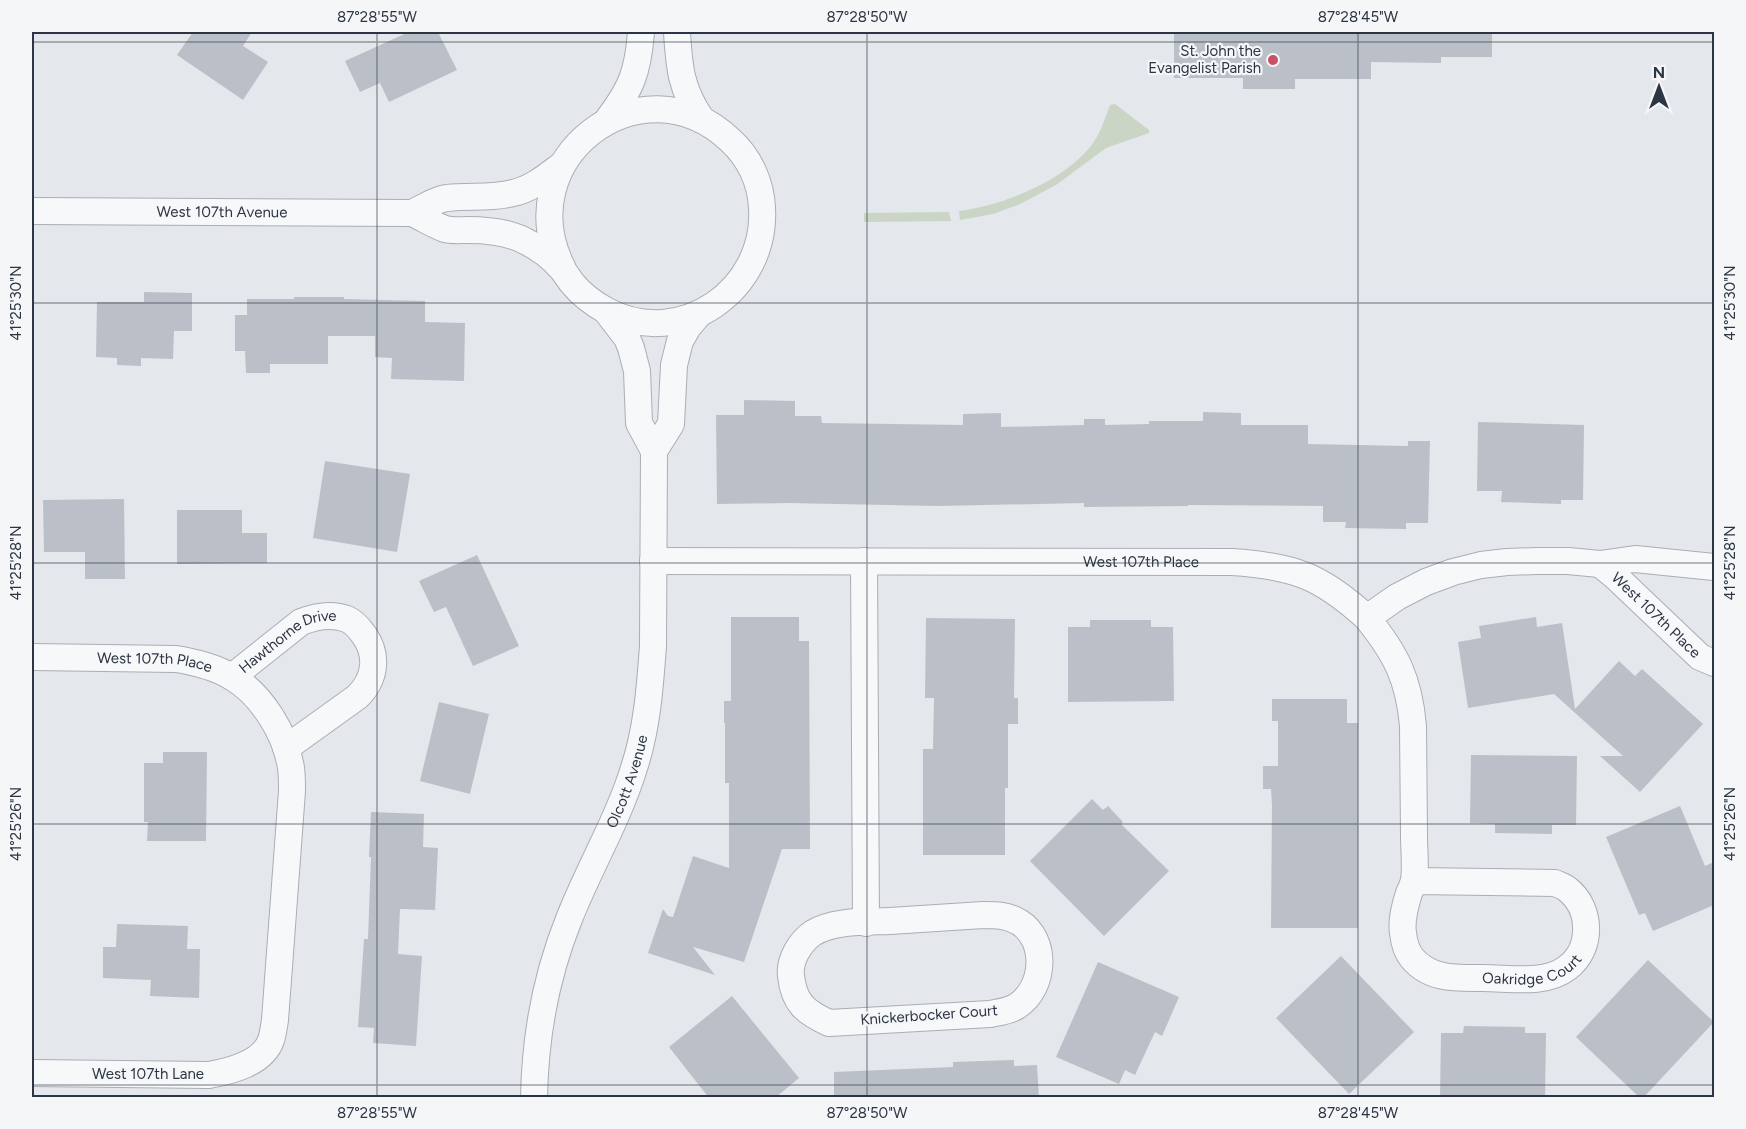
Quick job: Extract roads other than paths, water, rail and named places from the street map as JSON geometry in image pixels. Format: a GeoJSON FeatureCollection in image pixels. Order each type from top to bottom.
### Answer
{"type":"FeatureCollection","features":[{"type":"Feature","properties":{"kind":"street"},"geometry":{"type":"LineString","coordinates":[[606,122],[630,87],[638,62],[641,32]]}},
{"type":"Feature","properties":{"kind":"street"},"geometry":{"type":"LineString","coordinates":[[677,32],[685,88],[689,100],[702,120]]}},
{"type":"Feature","properties":{"kind":"street"},"geometry":{"type":"LineString","coordinates":[[661,110],[677,112],[702,120],[724,134],[744,157],[758,184],[763,218],[757,252],[750,267],[730,293],[717,304],[699,314],[676,321],[649,323],[633,321],[608,312],[585,296],[573,284],[563,269],[552,244],[549,228],[551,197],[562,165],[582,139],[606,122],[630,113],[661,110]]}},
{"type":"Feature","properties":{"kind":"street","name":"West 107th Avenue"},"geometry":{"type":"LineString","coordinates":[[32,211],[412,213],[445,198],[487,197],[515,193],[528,188],[562,165]]}},
{"type":"Feature","properties":{"kind":"street","name":"West 107th Avenue"},"geometry":{"type":"LineString","coordinates":[[412,213],[446,230],[491,231],[523,239],[537,247],[563,269]]}},
{"type":"Feature","properties":{"kind":"street","name":"Olcott Avenue"},"geometry":{"type":"LineString","coordinates":[[534,1098],[539,1033],[558,947],[580,893],[626,794],[635,765],[648,704],[651,676],[654,451],[639,423],[638,371],[632,348],[608,312]]}},
{"type":"Feature","properties":{"kind":"street"},"geometry":{"type":"LineString","coordinates":[[654,451],[671,424],[674,365],[680,341],[699,314]]}},
{"type":"Feature","properties":{"kind":"street","name":"West 107th Place"},"geometry":{"type":"LineString","coordinates":[[653,561],[1232,562],[1262,564],[1290,569],[1318,581],[1344,596],[1367,618],[1397,597],[1426,582],[1453,572],[1507,562],[1568,561],[1600,564],[1635,559],[1714,567]]}},
{"type":"Feature","properties":{"kind":"street"},"geometry":{"type":"LineString","coordinates":[[864,561],[866,923]]}},
{"type":"Feature","properties":{"kind":"street","name":"West 107th Place"},"geometry":{"type":"LineString","coordinates":[[1600,564],[1700,657],[1714,663]]}},
{"type":"Feature","properties":{"kind":"street","name":"Hawthorne Drive"},"geometry":{"type":"LineString","coordinates":[[232,677],[301,622],[326,615],[349,620],[359,628],[371,647],[373,657],[371,679],[365,689],[286,748]]}},
{"type":"Feature","properties":{"kind":"street","name":"Oakridge Court"},"geometry":{"type":"LineString","coordinates":[[1367,618],[1383,637],[1395,657],[1411,702],[1414,881],[1405,907],[1402,932],[1405,946],[1411,957],[1427,972],[1436,976],[1538,978],[1553,976],[1566,969],[1576,961],[1582,950],[1586,925],[1584,911],[1567,889],[1555,883],[1414,881]]}},
{"type":"Feature","properties":{"kind":"street","name":"West 107th Place"},"geometry":{"type":"LineString","coordinates":[[32,657],[176,659],[194,662],[232,677],[245,687],[263,706],[286,748]]}},
{"type":"Feature","properties":{"kind":"street","name":"West 107th Lane"},"geometry":{"type":"LineString","coordinates":[[32,1073],[209,1075],[228,1072],[260,1056],[271,1041],[275,1020],[292,791],[291,768],[286,748]]}},
{"type":"Feature","properties":{"kind":"street","name":"Knickerbocker Court"},"geometry":{"type":"LineString","coordinates":[[1002,915],[1020,923],[1031,935],[1039,951],[1040,968],[1036,983],[1030,995],[1016,1007],[990,1014],[829,1023],[814,1016],[799,1004],[792,989],[790,968],[797,950],[813,933],[837,924],[866,923],[1002,915]]}},
{"type":"Feature","properties":{"kind":"place","name":"St. John the Evangelist Parish"},"geometry":{"type":"Point","coordinates":[1273,60]}}]}
